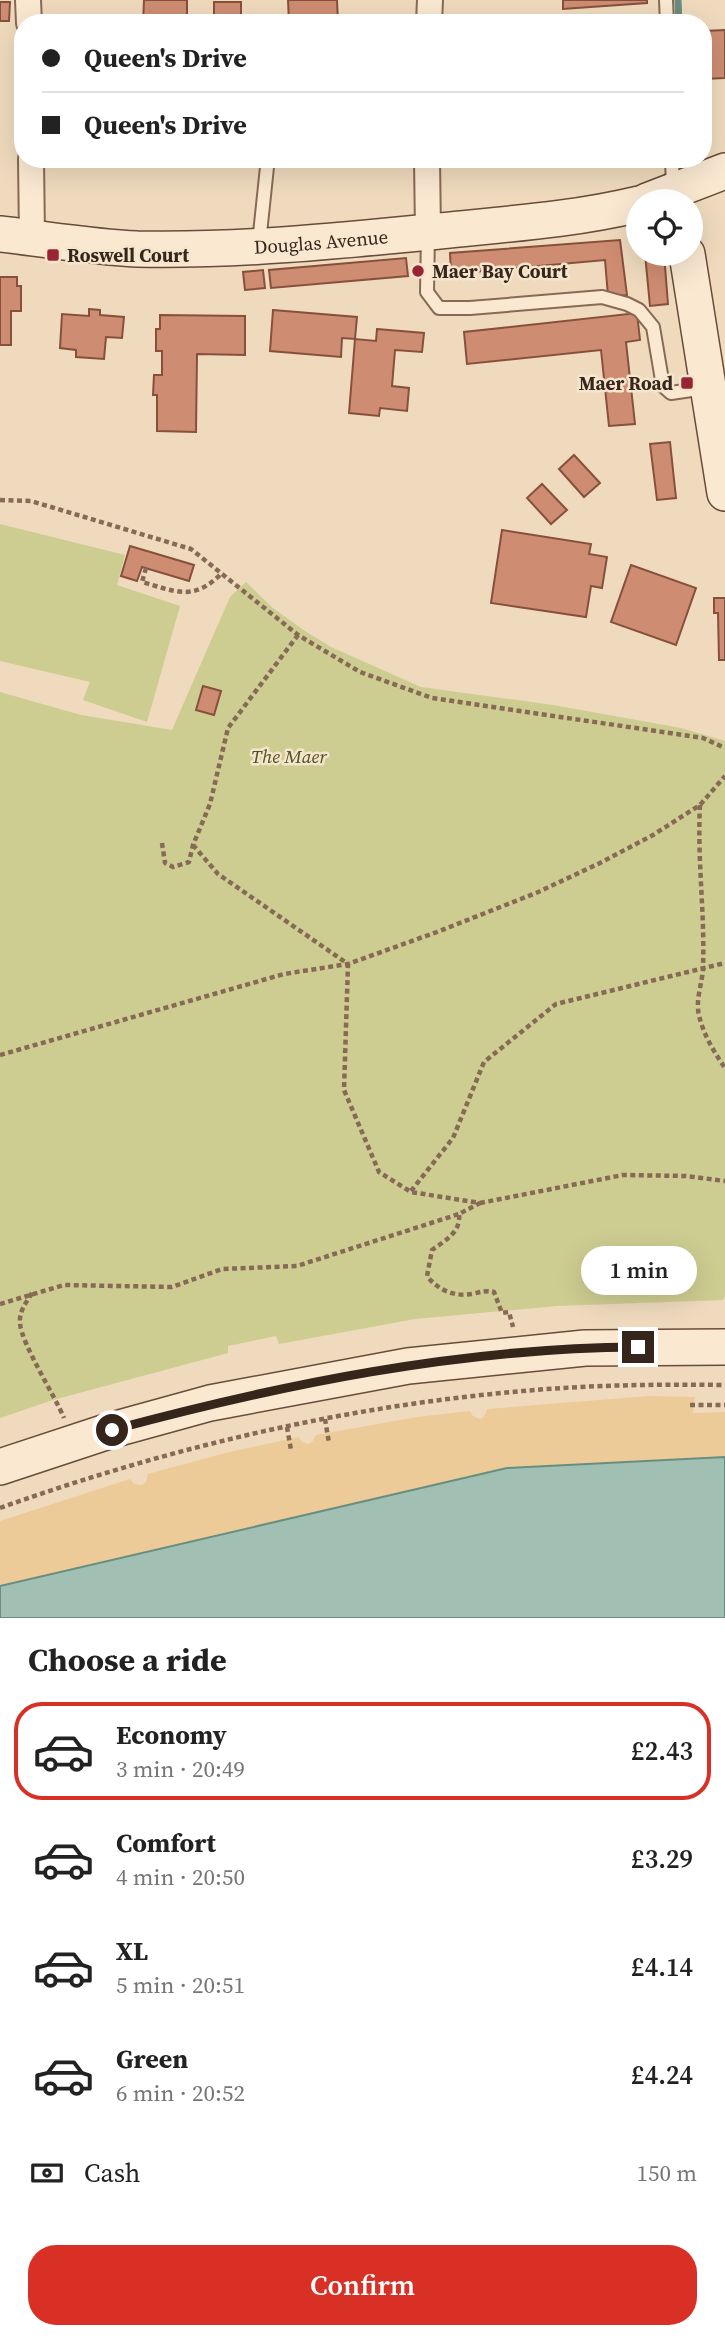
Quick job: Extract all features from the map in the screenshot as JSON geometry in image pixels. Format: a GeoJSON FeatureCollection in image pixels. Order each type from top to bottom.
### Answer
{"type":"FeatureCollection","features":[{"type":"Feature","properties":{"kind":"street"},"geometry":{"type":"LineString","coordinates":[[16,236],[29,168]]}},
{"type":"Feature","properties":{"kind":"street"},"geometry":{"type":"LineString","coordinates":[[427,168],[428,232]]}},
{"type":"Feature","properties":{"kind":"street"},"geometry":{"type":"LineString","coordinates":[[667,189],[725,171]]}},
{"type":"Feature","properties":{"kind":"street","name":"Douglas Avenue"},"geometry":{"type":"LineString","coordinates":[[16,236],[135,249],[259,248],[557,219],[600,214],[626,207]]}},
{"type":"Feature","properties":{"kind":"street"},"geometry":{"type":"LineString","coordinates":[[690,266],[725,493]]}},
{"type":"Feature","properties":{"kind":"street"},"geometry":{"type":"LineString","coordinates":[[0,1467],[112,1430],[210,1404],[408,1366],[585,1348],[725,1347]]}},
{"type":"Feature","properties":{"kind":"lane"},"geometry":{"type":"LineString","coordinates":[[259,248],[267,168]]}},
{"type":"Feature","properties":{"kind":"lane"},"geometry":{"type":"LineString","coordinates":[[428,232],[427,292],[439,308],[603,297],[627,304],[639,310],[653,327],[663,386],[671,393],[708,388]]}},
{"type":"Feature","properties":{"kind":"path"},"geometry":{"type":"LineString","coordinates":[[0,500],[31,501],[191,549],[298,635],[360,672],[432,698],[703,738],[725,748]]}},
{"type":"Feature","properties":{"kind":"path"},"geometry":{"type":"LineString","coordinates":[[146,568],[142,582],[177,592],[193,593],[210,585],[220,574]]}},
{"type":"Feature","properties":{"kind":"path"},"geometry":{"type":"LineString","coordinates":[[162,843],[165,863],[173,867],[189,862],[210,804],[228,728],[298,635]]}},
{"type":"Feature","properties":{"kind":"path"},"geometry":{"type":"LineString","coordinates":[[0,1055],[284,974],[348,964],[499,908],[600,863],[653,835],[700,805],[725,776]]}},
{"type":"Feature","properties":{"kind":"path"},"geometry":{"type":"LineString","coordinates":[[700,805],[703,968],[698,1013],[712,1049],[725,1068]]}},
{"type":"Feature","properties":{"kind":"path"},"geometry":{"type":"LineString","coordinates":[[193,845],[218,874],[348,964]]}},
{"type":"Feature","properties":{"kind":"path"},"geometry":{"type":"LineString","coordinates":[[411,1192],[453,1138],[484,1062],[556,1004],[725,963]]}},
{"type":"Feature","properties":{"kind":"path"},"geometry":{"type":"LineString","coordinates":[[348,964],[344,1090],[379,1172],[411,1192],[480,1202]]}},
{"type":"Feature","properties":{"kind":"path"},"geometry":{"type":"LineString","coordinates":[[0,1304],[64,1285],[172,1287],[222,1269],[297,1266],[459,1214],[480,1202],[622,1175],[725,1181]]}},
{"type":"Feature","properties":{"kind":"path"},"geometry":{"type":"LineString","coordinates":[[459,1214],[460,1224],[453,1234],[432,1250],[427,1276],[436,1287],[456,1295],[488,1290],[494,1292],[502,1313],[509,1312],[514,1332]]}},
{"type":"Feature","properties":{"kind":"path"},"geometry":{"type":"LineString","coordinates":[[33,1293],[21,1310],[20,1324],[24,1338],[66,1422]]}},
{"type":"Feature","properties":{"kind":"path"},"geometry":{"type":"LineString","coordinates":[[0,1508],[141,1461],[325,1419],[512,1392],[654,1384],[725,1385]]}},
{"type":"Feature","properties":{"kind":"path"},"geometry":{"type":"LineString","coordinates":[[690,1405],[725,1405]]}},
{"type":"Feature","properties":{"kind":"path"},"geometry":{"type":"LineString","coordinates":[[325,1419],[329,1443]]}},
{"type":"Feature","properties":{"kind":"path"},"geometry":{"type":"LineString","coordinates":[[287,1427],[291,1450]]}},
{"type":"Feature","properties":{"kind":"green space"},"geometry":{"type":"Polygon","coordinates":[[[0,524],[125,555],[117,585],[180,606],[147,722],[83,700],[90,682],[0,661],[0,524]]]}},
{"type":"Feature","properties":{"kind":"green space","name":"The Maer"},"geometry":{"type":"Polygon","coordinates":[[[246,582],[273,608],[331,647],[421,687],[553,705],[681,728],[725,741],[725,1295],[723,1300],[557,1306],[415,1319],[279,1344],[276,1336],[228,1346],[228,1353],[53,1400],[0,1418],[0,692],[81,715],[172,730],[230,597],[246,582]]]}},
{"type":"Feature","properties":{"kind":"sand"},"geometry":{"type":"Polygon","coordinates":[[[649,1396],[695,1397],[693,1413],[725,1412],[725,1618],[0,1618],[0,1521],[130,1479],[134,1484],[142,1485],[148,1474],[299,1437],[302,1442],[308,1444],[316,1435],[417,1417],[470,1411],[480,1419],[484,1417],[487,1409],[649,1396]]]}},
{"type":"Feature","properties":{"kind":"shaded area"},"geometry":{"type":"Polygon","coordinates":[[[725,1457],[725,1618],[0,1618],[0,1586],[507,1468],[725,1457]]]}},
{"type":"Feature","properties":{"kind":"building"},"geometry":{"type":"Polygon","coordinates":[[[144,0],[187,0],[187,14],[143,14],[144,0]]]}},
{"type":"Feature","properties":{"kind":"building"},"geometry":{"type":"Polygon","coordinates":[[[288,0],[337,0],[338,14],[289,14],[288,0]]]}},
{"type":"Feature","properties":{"kind":"building"},"geometry":{"type":"Polygon","coordinates":[[[563,0],[647,0],[647,3],[563,9],[563,0]]]}},
{"type":"Feature","properties":{"kind":"building"},"geometry":{"type":"Polygon","coordinates":[[[0,2],[10,2],[9,21],[0,21],[0,2]]]}},
{"type":"Feature","properties":{"kind":"building"},"geometry":{"type":"Polygon","coordinates":[[[214,2],[241,2],[241,14],[214,14],[214,2]]]}},
{"type":"Feature","properties":{"kind":"building"},"geometry":{"type":"Polygon","coordinates":[[[725,30],[725,78],[712,79],[712,31],[725,30]]]}},
{"type":"Feature","properties":{"kind":"building"},"geometry":{"type":"Polygon","coordinates":[[[620,240],[627,295],[608,296],[605,260],[451,274],[450,253],[620,240]]]}},
{"type":"Feature","properties":{"kind":"building"},"geometry":{"type":"Polygon","coordinates":[[[406,258],[408,276],[271,288],[269,270],[406,258]]]}},
{"type":"Feature","properties":{"kind":"building"},"geometry":{"type":"Polygon","coordinates":[[[646,266],[665,266],[668,304],[650,306],[646,266]]]}},
{"type":"Feature","properties":{"kind":"building"},"geometry":{"type":"Polygon","coordinates":[[[263,270],[265,288],[245,290],[243,272],[263,270]]]}},
{"type":"Feature","properties":{"kind":"building"},"geometry":{"type":"Polygon","coordinates":[[[0,277],[17,277],[17,286],[21,286],[21,311],[11,311],[11,345],[0,345],[0,277]]]}},
{"type":"Feature","properties":{"kind":"building"},"geometry":{"type":"Polygon","coordinates":[[[89,309],[100,310],[100,315],[124,317],[122,338],[106,337],[104,359],[76,357],[76,350],[60,348],[62,314],[89,316],[89,309]]]}},
{"type":"Feature","properties":{"kind":"building"},"geometry":{"type":"Polygon","coordinates":[[[273,310],[357,317],[355,339],[342,338],[341,357],[270,351],[273,310]]]}},
{"type":"Feature","properties":{"kind":"building"},"geometry":{"type":"Polygon","coordinates":[[[637,313],[640,340],[626,342],[635,424],[609,426],[601,350],[467,364],[464,332],[637,313]]]}},
{"type":"Feature","properties":{"kind":"building"},"geometry":{"type":"Polygon","coordinates":[[[160,315],[245,316],[245,355],[197,354],[196,432],[157,431],[157,395],[153,395],[154,375],[162,375],[162,351],[156,351],[156,329],[160,329],[160,315]]]}},
{"type":"Feature","properties":{"kind":"building"},"geometry":{"type":"Polygon","coordinates":[[[377,329],[424,333],[422,352],[395,350],[392,386],[409,388],[407,411],[380,408],[379,416],[349,413],[355,339],[376,341],[377,329]]]}},
{"type":"Feature","properties":{"kind":"building"},"geometry":{"type":"Polygon","coordinates":[[[670,442],[676,498],[657,500],[650,444],[670,442]]]}},
{"type":"Feature","properties":{"kind":"building"},"geometry":{"type":"Polygon","coordinates":[[[574,455],[600,483],[584,497],[559,469],[574,455]]]}},
{"type":"Feature","properties":{"kind":"building"},"geometry":{"type":"Polygon","coordinates":[[[542,484],[567,510],[551,524],[527,498],[542,484]]]}},
{"type":"Feature","properties":{"kind":"building"},"geometry":{"type":"Polygon","coordinates":[[[502,530],[591,544],[589,554],[607,557],[602,588],[591,586],[586,617],[491,603],[502,530]]]}},
{"type":"Feature","properties":{"kind":"building"},"geometry":{"type":"Polygon","coordinates":[[[130,546],[194,565],[189,581],[142,567],[137,581],[121,576],[130,546]]]}},
{"type":"Feature","properties":{"kind":"building"},"geometry":{"type":"Polygon","coordinates":[[[631,565],[696,588],[676,645],[611,622],[631,565]]]}},
{"type":"Feature","properties":{"kind":"building"},"geometry":{"type":"Polygon","coordinates":[[[714,598],[725,598],[725,660],[719,660],[718,613],[714,613],[714,598]]]}},
{"type":"Feature","properties":{"kind":"building"},"geometry":{"type":"Polygon","coordinates":[[[203,686],[221,691],[214,715],[196,710],[203,686]]]}},
{"type":"Feature","properties":{"kind":"waterway"},"geometry":{"type":"LineString","coordinates":[[678,0],[679,14]]}},
{"type":"Feature","properties":{"kind":"place","name":"Roswell Court"},"geometry":{"type":"Point","coordinates":[53,255]}},
{"type":"Feature","properties":{"kind":"place","name":"Maer Bay Court"},"geometry":{"type":"Point","coordinates":[418,271]}},
{"type":"Feature","properties":{"kind":"place","name":"Maer Road"},"geometry":{"type":"Point","coordinates":[687,383]}},
{"type":"Feature","properties":{"kind":"route"},"geometry":{"type":"LineString","coordinates":[[112,1430],[210,1404],[408,1366],[508,1354],[638,1347]]}}]}
